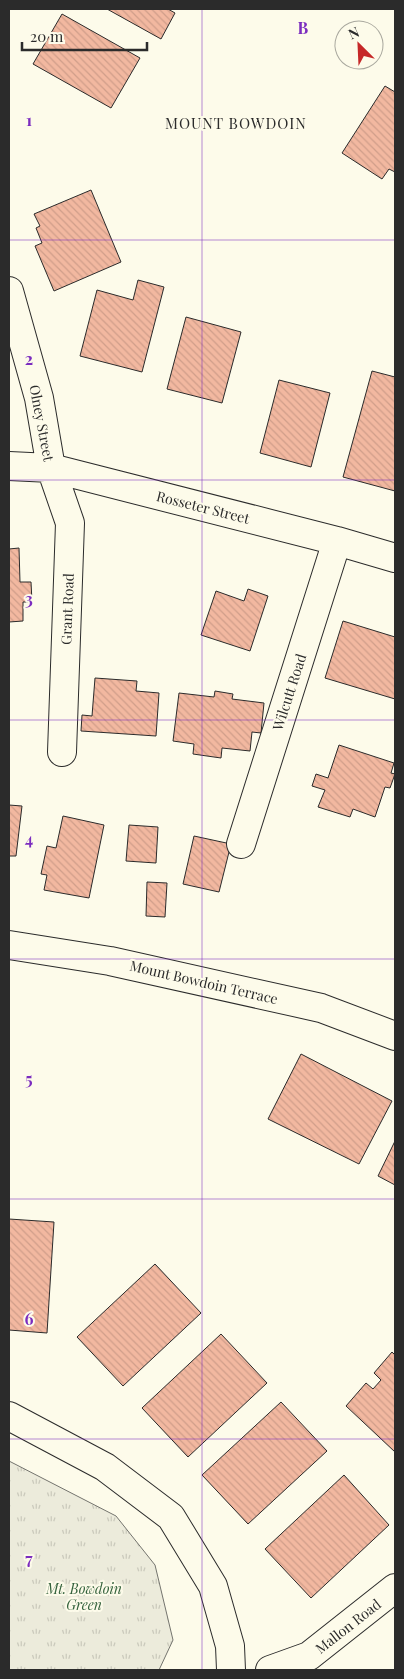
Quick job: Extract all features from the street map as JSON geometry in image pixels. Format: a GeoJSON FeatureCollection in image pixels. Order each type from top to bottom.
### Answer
{"type":"FeatureCollection","features":[{"type":"Feature","properties":{"kind":"street","name":"Olney Street"},"geometry":{"type":"LineString","coordinates":[[9,291],[39,398],[51,468]]}},
{"type":"Feature","properties":{"kind":"street","name":"Rosseter Street"},"geometry":{"type":"LineString","coordinates":[[9,466],[51,468],[337,540],[395,558]]}},
{"type":"Feature","properties":{"kind":"street","name":"Grant Road"},"geometry":{"type":"LineString","coordinates":[[51,468],[70,523],[62,752]]}},
{"type":"Feature","properties":{"kind":"street","name":"Wilcutt Road"},"geometry":{"type":"LineString","coordinates":[[241,844],[337,540]]}},
{"type":"Feature","properties":{"kind":"street","name":"Mount Bowdoin Terrace"},"geometry":{"type":"LineString","coordinates":[[9,945],[110,961],[321,1008],[395,1036]]}},
{"type":"Feature","properties":{"kind":"street"},"geometry":{"type":"LineString","coordinates":[[9,1416],[105,1467],[171,1517],[213,1586],[230,1646],[231,1670]]}},
{"type":"Feature","properties":{"kind":"street","name":"Mallon Road"},"geometry":{"type":"LineString","coordinates":[[270,1670],[309,1656],[395,1588]]}},
{"type":"Feature","properties":{"kind":"green space","name":"Mt. Bowdoin Green"},"geometry":{"type":"Polygon","coordinates":[[[9,1461],[116,1516],[155,1565],[173,1640],[159,1670],[9,1670],[9,1461]]]}},
{"type":"Feature","properties":{"kind":"building"},"geometry":{"type":"Polygon","coordinates":[[[107,9],[168,9],[175,13],[161,39],[107,9]]]}},
{"type":"Feature","properties":{"kind":"building"},"geometry":{"type":"Polygon","coordinates":[[[62,14],[140,58],[111,108],[33,64],[62,14]]]}},
{"type":"Feature","properties":{"kind":"building"},"geometry":{"type":"Polygon","coordinates":[[[385,86],[395,92],[395,172],[389,169],[382,179],[342,153],[385,86]]]}},
{"type":"Feature","properties":{"kind":"building"},"geometry":{"type":"Polygon","coordinates":[[[91,190],[121,262],[54,291],[35,246],[42,243],[36,228],[40,226],[34,214],[91,190]]]}},
{"type":"Feature","properties":{"kind":"building"},"geometry":{"type":"Polygon","coordinates":[[[138,280],[164,287],[142,372],[80,356],[97,290],[133,300],[138,280]]]}},
{"type":"Feature","properties":{"kind":"building"},"geometry":{"type":"Polygon","coordinates":[[[186,317],[241,332],[222,403],[167,389],[186,317]]]}},
{"type":"Feature","properties":{"kind":"building"},"geometry":{"type":"Polygon","coordinates":[[[372,371],[395,377],[395,491],[343,477],[372,371]]]}},
{"type":"Feature","properties":{"kind":"building"},"geometry":{"type":"Polygon","coordinates":[[[279,380],[330,393],[311,467],[260,453],[279,380]]]}},
{"type":"Feature","properties":{"kind":"building"},"geometry":{"type":"Polygon","coordinates":[[[19,548],[20,582],[31,582],[32,602],[23,602],[23,621],[9,622],[9,549],[19,548]]]}},
{"type":"Feature","properties":{"kind":"building"},"geometry":{"type":"Polygon","coordinates":[[[248,589],[268,596],[250,651],[201,635],[216,591],[244,601],[248,589]]]}},
{"type":"Feature","properties":{"kind":"building"},"geometry":{"type":"Polygon","coordinates":[[[343,621],[395,637],[395,699],[325,678],[343,621]]]}},
{"type":"Feature","properties":{"kind":"building"},"geometry":{"type":"Polygon","coordinates":[[[95,678],[137,681],[136,691],[159,693],[156,736],[81,731],[82,715],[92,716],[95,678]]]}},
{"type":"Feature","properties":{"kind":"building"},"geometry":{"type":"Polygon","coordinates":[[[215,691],[233,694],[232,699],[264,703],[261,733],[252,732],[250,751],[222,748],[221,758],[193,754],[194,744],[173,741],[179,693],[214,697],[215,691]]]}},
{"type":"Feature","properties":{"kind":"building"},"geometry":{"type":"Polygon","coordinates":[[[339,745],[394,763],[391,773],[395,774],[390,788],[385,787],[375,817],[353,809],[350,817],[318,807],[325,790],[312,786],[316,774],[328,778],[339,745]]]}},
{"type":"Feature","properties":{"kind":"building"},"geometry":{"type":"Polygon","coordinates":[[[9,805],[22,806],[16,856],[9,856],[9,805]]]}},
{"type":"Feature","properties":{"kind":"building"},"geometry":{"type":"Polygon","coordinates":[[[63,816],[104,825],[89,898],[44,890],[47,875],[41,874],[47,846],[56,848],[63,816]]]}},
{"type":"Feature","properties":{"kind":"building"},"geometry":{"type":"Polygon","coordinates":[[[129,825],[158,827],[156,863],[126,861],[129,825]]]}},
{"type":"Feature","properties":{"kind":"building"},"geometry":{"type":"Polygon","coordinates":[[[194,836],[231,844],[219,892],[183,884],[194,836]]]}},
{"type":"Feature","properties":{"kind":"building"},"geometry":{"type":"Polygon","coordinates":[[[147,882],[167,883],[165,917],[146,916],[147,882]]]}},
{"type":"Feature","properties":{"kind":"building"},"geometry":{"type":"Polygon","coordinates":[[[301,1054],[392,1101],[359,1164],[268,1119],[301,1054]]]}},
{"type":"Feature","properties":{"kind":"building"},"geometry":{"type":"Polygon","coordinates":[[[395,1141],[395,1185],[378,1176],[395,1141]]]}},
{"type":"Feature","properties":{"kind":"building"},"geometry":{"type":"Polygon","coordinates":[[[9,1219],[54,1222],[47,1333],[9,1330],[9,1219]]]}},
{"type":"Feature","properties":{"kind":"building"},"geometry":{"type":"Polygon","coordinates":[[[155,1264],[201,1313],[123,1386],[77,1337],[155,1264]]]}},
{"type":"Feature","properties":{"kind":"building"},"geometry":{"type":"Polygon","coordinates":[[[221,1334],[267,1383],[188,1457],[142,1408],[221,1334]]]}},
{"type":"Feature","properties":{"kind":"building"},"geometry":{"type":"Polygon","coordinates":[[[392,1352],[395,1355],[395,1452],[346,1406],[366,1383],[373,1389],[381,1380],[374,1373],[392,1352]]]}},
{"type":"Feature","properties":{"kind":"building"},"geometry":{"type":"Polygon","coordinates":[[[281,1402],[327,1451],[248,1524],[202,1475],[281,1402]]]}},
{"type":"Feature","properties":{"kind":"building"},"geometry":{"type":"Polygon","coordinates":[[[344,1475],[389,1525],[311,1598],[265,1549],[344,1475]]]}},
{"type":"Feature","properties":{"kind":"district","name":"MOUNT BOWDOIN"},"geometry":{"type":"Point","coordinates":[236,123]}}]}
